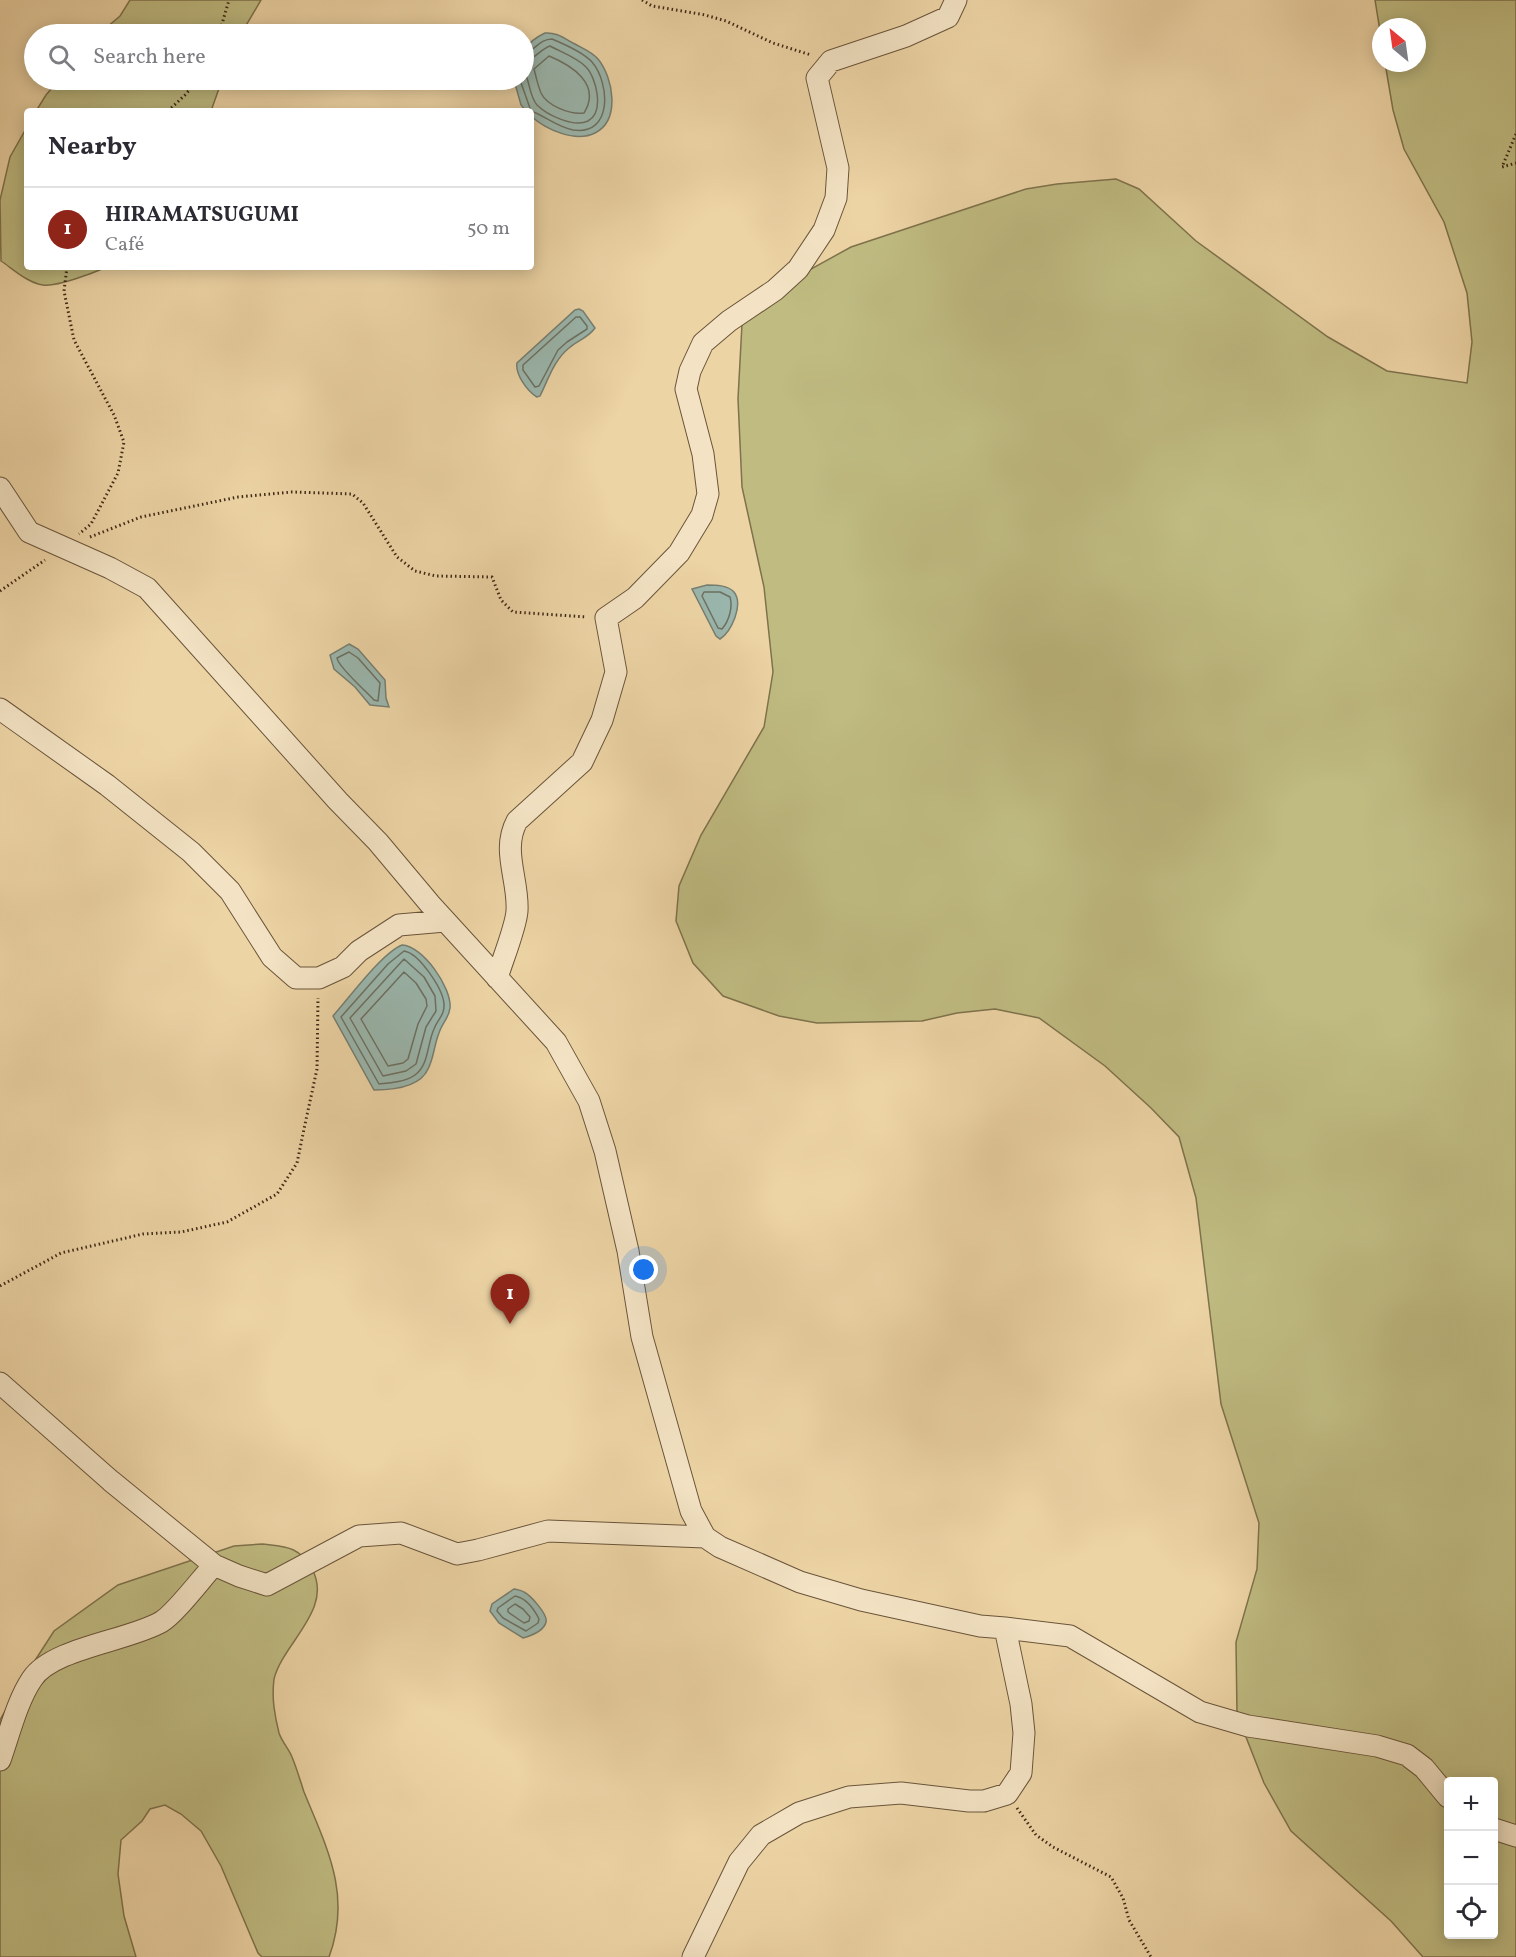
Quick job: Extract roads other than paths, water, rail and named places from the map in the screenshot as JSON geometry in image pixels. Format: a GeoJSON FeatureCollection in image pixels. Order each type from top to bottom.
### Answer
{"type":"FeatureCollection","features":[{"type":"Feature","properties":{"kind":"street"},"geometry":{"type":"LineString","coordinates":[[497,978],[517,913],[509,846],[511,832],[517,821],[582,762],[602,720],[616,672],[606,618],[635,598],[679,552],[702,515],[708,494],[703,454],[686,389],[690,371],[703,343],[729,321],[775,290],[798,269],[825,230],[836,198],[838,168],[817,78],[831,61],[906,36],[948,16],[956,0]]}},
{"type":"Feature","properties":{"kind":"street"},"geometry":{"type":"LineString","coordinates":[[0,488],[29,532],[110,568],[147,588],[556,1042],[589,1101],[605,1152],[628,1251],[642,1336],[691,1511],[705,1537],[720,1547],[800,1582],[861,1600],[980,1626],[1070,1636],[1200,1712],[1248,1726],[1377,1746],[1407,1755],[1424,1768],[1444,1791]]}},
{"type":"Feature","properties":{"kind":"street"},"geometry":{"type":"LineString","coordinates":[[0,709],[107,784],[191,852],[230,891],[272,957],[296,978],[319,978],[344,967],[359,951],[399,925],[445,921]]}},
{"type":"Feature","properties":{"kind":"street"},"geometry":{"type":"LineString","coordinates":[[0,1383],[111,1481],[214,1564],[238,1576],[267,1585],[359,1536],[401,1533],[457,1554],[548,1531],[705,1537]]}},
{"type":"Feature","properties":{"kind":"street"},"geometry":{"type":"LineString","coordinates":[[0,1760],[24,1695],[32,1678],[44,1666],[91,1646],[141,1632],[164,1621],[214,1564]]}},
{"type":"Feature","properties":{"kind":"street"},"geometry":{"type":"LineString","coordinates":[[693,1957],[739,1862],[761,1834],[799,1813],[849,1797],[901,1793],[969,1802],[984,1801],[1007,1794],[1021,1773],[1024,1733],[1021,1704],[1005,1628]]}},
{"type":"Feature","properties":{"kind":"street"},"geometry":{"type":"LineString","coordinates":[[1498,1830],[1516,1836]]}},
{"type":"Feature","properties":{"kind":"water"},"geometry":{"type":"Polygon","coordinates":[[[545,33],[557,35],[587,50],[598,59],[603,67],[608,76],[612,98],[611,109],[609,118],[603,127],[595,133],[579,136],[552,130],[534,118],[534,108],[524,108],[521,105],[517,90],[534,90],[534,40],[545,33]]]}},
{"type":"Feature","properties":{"kind":"water"},"geometry":{"type":"Polygon","coordinates":[[[579,309],[595,328],[559,358],[540,396],[537,397],[522,382],[517,363],[575,310],[579,309]]]}},
{"type":"Feature","properties":{"kind":"water"},"geometry":{"type":"Polygon","coordinates":[[[707,585],[728,588],[737,597],[735,618],[728,631],[720,639],[716,636],[692,589],[707,585]]]}},
{"type":"Feature","properties":{"kind":"water"},"geometry":{"type":"Polygon","coordinates":[[[349,644],[358,649],[385,680],[389,707],[370,705],[355,687],[334,669],[330,655],[349,644]]]}},
{"type":"Feature","properties":{"kind":"water"},"geometry":{"type":"Polygon","coordinates":[[[402,945],[419,952],[435,969],[446,990],[450,1008],[440,1029],[432,1060],[424,1075],[412,1084],[374,1090],[333,1016],[376,966],[402,945]]]}},
{"type":"Feature","properties":{"kind":"water"},"geometry":{"type":"Polygon","coordinates":[[[514,1589],[530,1597],[542,1610],[546,1619],[545,1625],[540,1630],[523,1638],[499,1623],[490,1611],[492,1604],[514,1589]]]}},
{"type":"Feature","properties":{"kind":"place","name":"HIRAMATSUGUMI"},"geometry":{"type":"Point","coordinates":[510,1324]}}]}
